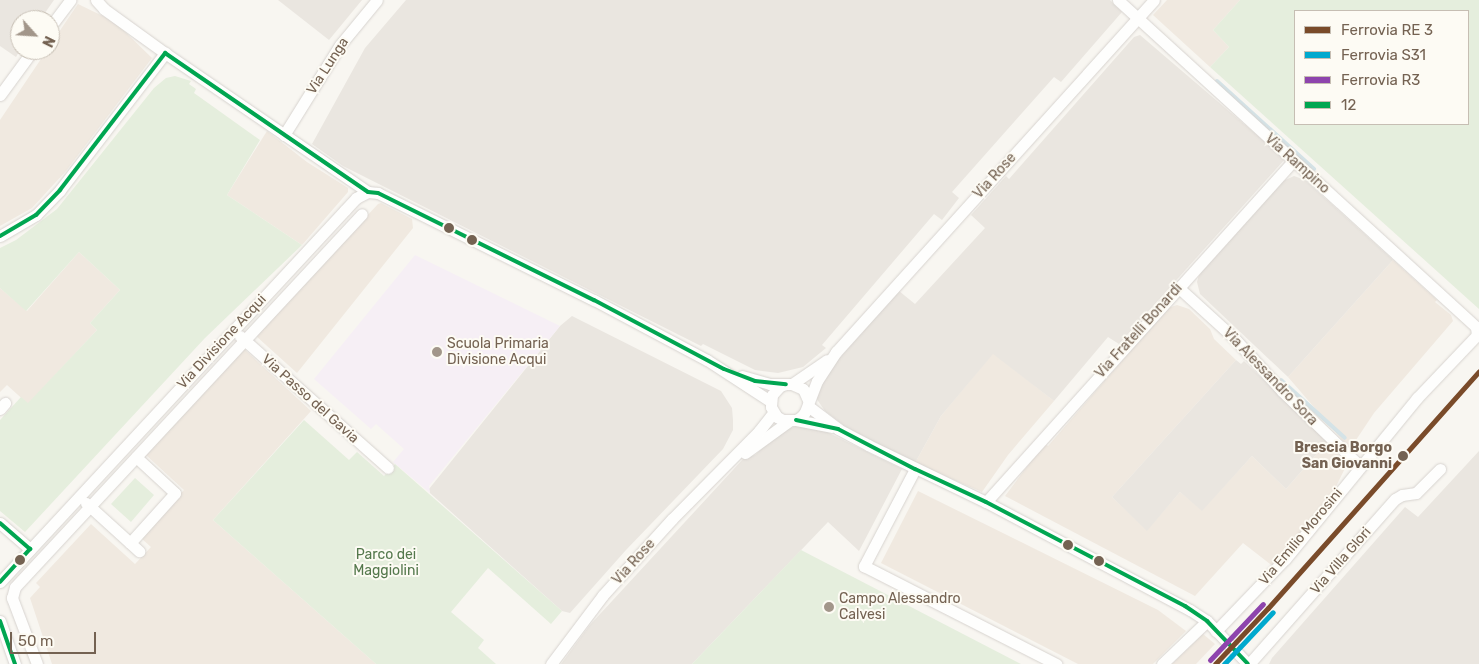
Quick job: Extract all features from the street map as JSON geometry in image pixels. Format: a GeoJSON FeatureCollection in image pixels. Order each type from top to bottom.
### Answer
{"type":"FeatureCollection","features":[{"type":"Feature","properties":{"kind":"street"},"geometry":{"type":"LineString","coordinates":[[60,14],[70,0]]}},
{"type":"Feature","properties":{"kind":"street"},"geometry":{"type":"LineString","coordinates":[[96,0],[104,9],[166,53],[368,192],[378,193],[594,300],[724,369],[755,381],[789,384],[803,389],[808,403],[801,417],[792,421],[777,417],[772,407],[724,369]]}},
{"type":"Feature","properties":{"kind":"street","name":"Via Lunga"},"geometry":{"type":"LineString","coordinates":[[284,135],[340,44],[377,0]]}},
{"type":"Feature","properties":{"kind":"street","name":"Via Rampino"},"geometry":{"type":"LineString","coordinates":[[1118,0],[1476,327]]}},
{"type":"Feature","properties":{"kind":"street","name":"Via Rose"},"geometry":{"type":"LineString","coordinates":[[808,403],[817,380],[836,352],[1154,0]]}},
{"type":"Feature","properties":{"kind":"street"},"geometry":{"type":"LineString","coordinates":[[0,236],[36,214],[60,190],[166,53]]}},
{"type":"Feature","properties":{"kind":"street"},"geometry":{"type":"LineString","coordinates":[[0,95],[26,60]]}},
{"type":"Feature","properties":{"kind":"street","name":"Via Fratelli Bonardi"},"geometry":{"type":"LineString","coordinates":[[986,502],[1293,161]]}},
{"type":"Feature","properties":{"kind":"street","name":"Via Divisione Acqui"},"geometry":{"type":"LineString","coordinates":[[0,582],[356,198],[368,192]]}},
{"type":"Feature","properties":{"kind":"street","name":"Via Divisione Acqui"},"geometry":{"type":"LineString","coordinates":[[37,664],[12,598],[12,592],[362,214]]}},
{"type":"Feature","properties":{"kind":"street","name":"Via Alessandro Sora"},"geometry":{"type":"LineString","coordinates":[[1179,288],[1234,338],[1282,390],[1360,466]]}},
{"type":"Feature","properties":{"kind":"street","name":"Via Emilio Morosini"},"geometry":{"type":"LineString","coordinates":[[1216,631],[1274,572],[1417,398],[1477,335],[1476,327]]}},
{"type":"Feature","properties":{"kind":"street","name":"Via Passo del Gavia"},"geometry":{"type":"LineString","coordinates":[[233,330],[388,468]]}},
{"type":"Feature","properties":{"kind":"street","name":"Via Rose"},"geometry":{"type":"LineString","coordinates":[[789,384],[810,373],[836,352]]}},
{"type":"Feature","properties":{"kind":"street"},"geometry":{"type":"LineString","coordinates":[[772,407],[775,390],[789,384]]}},
{"type":"Feature","properties":{"kind":"street","name":"Via Villa Glori"},"geometry":{"type":"LineString","coordinates":[[808,403],[838,429],[915,469],[986,502],[1190,610],[1207,621],[1249,664],[1395,499],[1402,495],[1416,493],[1440,469]]}},
{"type":"Feature","properties":{"kind":"street","name":"Via Rose"},"geometry":{"type":"LineString","coordinates":[[551,664],[603,595],[672,519],[765,425],[772,407]]}},
{"type":"Feature","properties":{"kind":"street","name":"Via Rose"},"geometry":{"type":"LineString","coordinates":[[725,467],[792,421]]}},
{"type":"Feature","properties":{"kind":"street","name":"Via Villa Glori"},"geometry":{"type":"LineString","coordinates":[[792,421],[838,429]]}},
{"type":"Feature","properties":{"kind":"street"},"geometry":{"type":"LineString","coordinates":[[130,543],[175,493],[136,457]]}},
{"type":"Feature","properties":{"kind":"street"},"geometry":{"type":"LineString","coordinates":[[915,469],[864,566],[1056,664]]}},
{"type":"Feature","properties":{"kind":"street"},"geometry":{"type":"LineString","coordinates":[[79,496],[139,551]]}},
{"type":"Feature","properties":{"kind":"street"},"geometry":{"type":"LineString","coordinates":[[0,523],[38,562]]}},
{"type":"Feature","properties":{"kind":"street"},"geometry":{"type":"LineString","coordinates":[[0,621],[14,662],[33,652]]}},
{"type":"Feature","properties":{"kind":"street"},"geometry":{"type":"LineString","coordinates":[[1162,664],[1207,621]]}},
{"type":"Feature","properties":{"kind":"shaded area"},"geometry":{"type":"Polygon","coordinates":[[[0,0],[54,0],[47,10],[10,10],[10,53],[0,46],[0,0]]]}},
{"type":"Feature","properties":{"kind":"shaded area"},"geometry":{"type":"Polygon","coordinates":[[[278,0],[362,0],[329,40],[278,0]]]}},
{"type":"Feature","properties":{"kind":"shaded area"},"geometry":{"type":"Polygon","coordinates":[[[406,0],[1110,0],[1122,12],[1061,82],[1054,77],[952,192],[959,198],[942,220],[934,214],[822,345],[826,348],[803,367],[778,373],[755,370],[703,344],[701,346],[343,166],[312,144],[365,48],[406,0]]]}},
{"type":"Feature","properties":{"kind":"shaded area"},"geometry":{"type":"Polygon","coordinates":[[[1167,0],[1240,0],[1213,30],[1229,47],[1210,67],[1153,15],[1167,0]]]}},
{"type":"Feature","properties":{"kind":"shaded area"},"geometry":{"type":"Polygon","coordinates":[[[78,4],[115,22],[152,58],[66,171],[32,208],[0,226],[0,120],[40,60],[60,60],[60,30],[78,4]]]}},
{"type":"Feature","properties":{"kind":"shaded area"},"geometry":{"type":"Polygon","coordinates":[[[1140,35],[1285,159],[1119,344],[1108,337],[1054,401],[993,354],[941,416],[915,463],[846,427],[825,411],[816,398],[821,379],[899,291],[915,304],[985,228],[971,215],[1006,176],[1009,179],[1134,37],[1140,35]]]}},
{"type":"Feature","properties":{"kind":"shaded area"},"geometry":{"type":"Polygon","coordinates":[[[267,131],[307,162],[348,188],[348,192],[302,245],[227,195],[267,131]]]}},
{"type":"Feature","properties":{"kind":"shaded area"},"geometry":{"type":"Polygon","coordinates":[[[1294,176],[1305,180],[1393,260],[1288,377],[1200,294],[1197,282],[1199,275],[1283,181],[1294,176]]]}},
{"type":"Feature","properties":{"kind":"shaded area"},"geometry":{"type":"Polygon","coordinates":[[[381,203],[412,219],[413,228],[297,373],[256,336],[378,204],[381,203]]]}},
{"type":"Feature","properties":{"kind":"shaded area"},"geometry":{"type":"Polygon","coordinates":[[[79,252],[120,290],[90,323],[97,330],[28,404],[7,385],[0,392],[0,288],[27,311],[79,252]]]}},
{"type":"Feature","properties":{"kind":"shaded area","name":"Scuola Primaria Divisione Acqui"},"geometry":{"type":"Polygon","coordinates":[[[415,255],[560,326],[429,486],[430,493],[393,462],[404,449],[376,424],[371,429],[314,379],[415,255]]]}},
{"type":"Feature","properties":{"kind":"shaded area"},"geometry":{"type":"Polygon","coordinates":[[[1393,260],[1437,300],[1435,302],[1451,315],[1453,321],[1374,413],[1350,449],[1288,377],[1393,260]]]}},
{"type":"Feature","properties":{"kind":"shaded area"},"geometry":{"type":"Polygon","coordinates":[[[1177,305],[1189,309],[1210,329],[1214,339],[1236,360],[1112,497],[1147,530],[1180,492],[1202,510],[1252,456],[1286,489],[1327,442],[1347,464],[1330,499],[1274,567],[1243,543],[1195,596],[1005,496],[1044,444],[1048,446],[1168,308],[1177,305]]]}},
{"type":"Feature","properties":{"kind":"shaded area"},"geometry":{"type":"Polygon","coordinates":[[[572,316],[721,391],[732,408],[733,430],[723,449],[626,550],[570,613],[562,611],[430,493],[429,489],[560,326],[572,316]]]}},
{"type":"Feature","properties":{"kind":"shaded area"},"geometry":{"type":"Polygon","coordinates":[[[244,349],[311,411],[213,520],[376,664],[52,664],[30,598],[40,587],[36,583],[91,524],[135,564],[151,547],[141,538],[184,490],[146,455],[244,349]]]}},
{"type":"Feature","properties":{"kind":"shaded area"},"geometry":{"type":"Polygon","coordinates":[[[993,353],[1054,401],[1008,455],[982,492],[915,463],[941,416],[993,353]]]}},
{"type":"Feature","properties":{"kind":"shaded area"},"geometry":{"type":"Polygon","coordinates":[[[1236,360],[1241,364],[1244,361],[1327,442],[1286,489],[1252,456],[1202,511],[1180,492],[1147,531],[1112,497],[1236,360]]]}},
{"type":"Feature","properties":{"kind":"shaded area"},"geometry":{"type":"Polygon","coordinates":[[[796,426],[821,429],[902,469],[859,551],[828,522],[692,664],[561,664],[589,626],[744,458],[755,455],[778,433],[796,426]]]}},
{"type":"Feature","properties":{"kind":"shaded area"},"geometry":{"type":"Polygon","coordinates":[[[1479,451],[1479,664],[1269,664],[1272,658],[1405,507],[1418,517],[1479,451]]]}},
{"type":"Feature","properties":{"kind":"shaded area"},"geometry":{"type":"Polygon","coordinates":[[[918,491],[1158,610],[1186,631],[1153,664],[1078,664],[881,563],[918,491]]]}},
{"type":"Feature","properties":{"kind":"shaded area"},"geometry":{"type":"Polygon","coordinates":[[[1203,634],[1215,644],[1196,664],[1172,664],[1203,634]]]}},
{"type":"Feature","properties":{"kind":"green space"},"geometry":{"type":"Polygon","coordinates":[[[1240,0],[1479,0],[1479,309],[1210,67],[1229,47],[1213,30],[1240,0]]]}},
{"type":"Feature","properties":{"kind":"green space"},"geometry":{"type":"Polygon","coordinates":[[[175,76],[191,81],[189,84],[196,89],[194,93],[260,140],[227,195],[302,245],[205,338],[25,532],[0,511],[0,420],[21,397],[28,403],[97,330],[90,323],[120,290],[79,252],[26,311],[0,288],[0,248],[16,240],[57,209],[154,88],[166,78],[175,76]]]}},
{"type":"Feature","properties":{"kind":"green space","name":"Parco dei Maggiolini"},"geometry":{"type":"Polygon","coordinates":[[[304,420],[349,460],[357,452],[384,476],[395,464],[562,611],[551,624],[488,568],[451,612],[484,640],[478,648],[496,664],[376,664],[213,520],[304,420]]]}},
{"type":"Feature","properties":{"kind":"green space"},"geometry":{"type":"Polygon","coordinates":[[[135,478],[154,495],[131,522],[111,504],[135,478]]]}},
{"type":"Feature","properties":{"kind":"green space","name":"Campo Alessandro Calvesi"},"geometry":{"type":"Polygon","coordinates":[[[801,550],[1021,664],[692,664],[801,550]]]}},
{"type":"Feature","properties":{"kind":"waterway"},"geometry":{"type":"LineString","coordinates":[[1217,81],[1314,169]]}},
{"type":"Feature","properties":{"kind":"waterway"},"geometry":{"type":"LineString","coordinates":[[1281,380],[1345,438]]}},
{"type":"Feature","properties":{"kind":"transit line","name":"12"},"geometry":{"type":"LineString","coordinates":[[165,53],[368,192],[378,193],[594,300],[724,369],[755,381],[786,384]]}},
{"type":"Feature","properties":{"kind":"transit line","name":"12"},"geometry":{"type":"LineString","coordinates":[[0,236],[36,215],[60,190],[165,53]]}},
{"type":"Feature","properties":{"kind":"transit line"},"geometry":{"type":"LineString","coordinates":[[1215,664],[1268,608],[1479,371]]}},
{"type":"Feature","properties":{"kind":"transit line","name":"12"},"geometry":{"type":"LineString","coordinates":[[796,420],[838,429],[915,469],[986,502],[1185,606],[1207,621],[1248,664]]}},
{"type":"Feature","properties":{"kind":"transit line","name":"12"},"geometry":{"type":"LineString","coordinates":[[0,523],[30,549]]}},
{"type":"Feature","properties":{"kind":"transit line","name":"12"},"geometry":{"type":"LineString","coordinates":[[0,582],[30,549]]}},
{"type":"Feature","properties":{"kind":"transit line","name":"12"},"geometry":{"type":"LineString","coordinates":[[0,621],[15,664]]}},
{"type":"Feature","properties":{"kind":"rail line","name":"R3"},"geometry":{"type":"LineString","coordinates":[[1210,660],[1263,604]]}},
{"type":"Feature","properties":{"kind":"rail line","name":"S31"},"geometry":{"type":"LineString","coordinates":[[1224,664],[1273,612]]}},
{"type":"Feature","properties":{"kind":"place","name":"Scuola Primaria Divisione Acqui"},"geometry":{"type":"Point","coordinates":[437,352]}},
{"type":"Feature","properties":{"kind":"place","name":"Brescia Borgo San Giovanni"},"geometry":{"type":"Point","coordinates":[1403,456]}},
{"type":"Feature","properties":{"kind":"place","name":"Campo Alessandro Calvesi"},"geometry":{"type":"Point","coordinates":[829,607]}}]}
